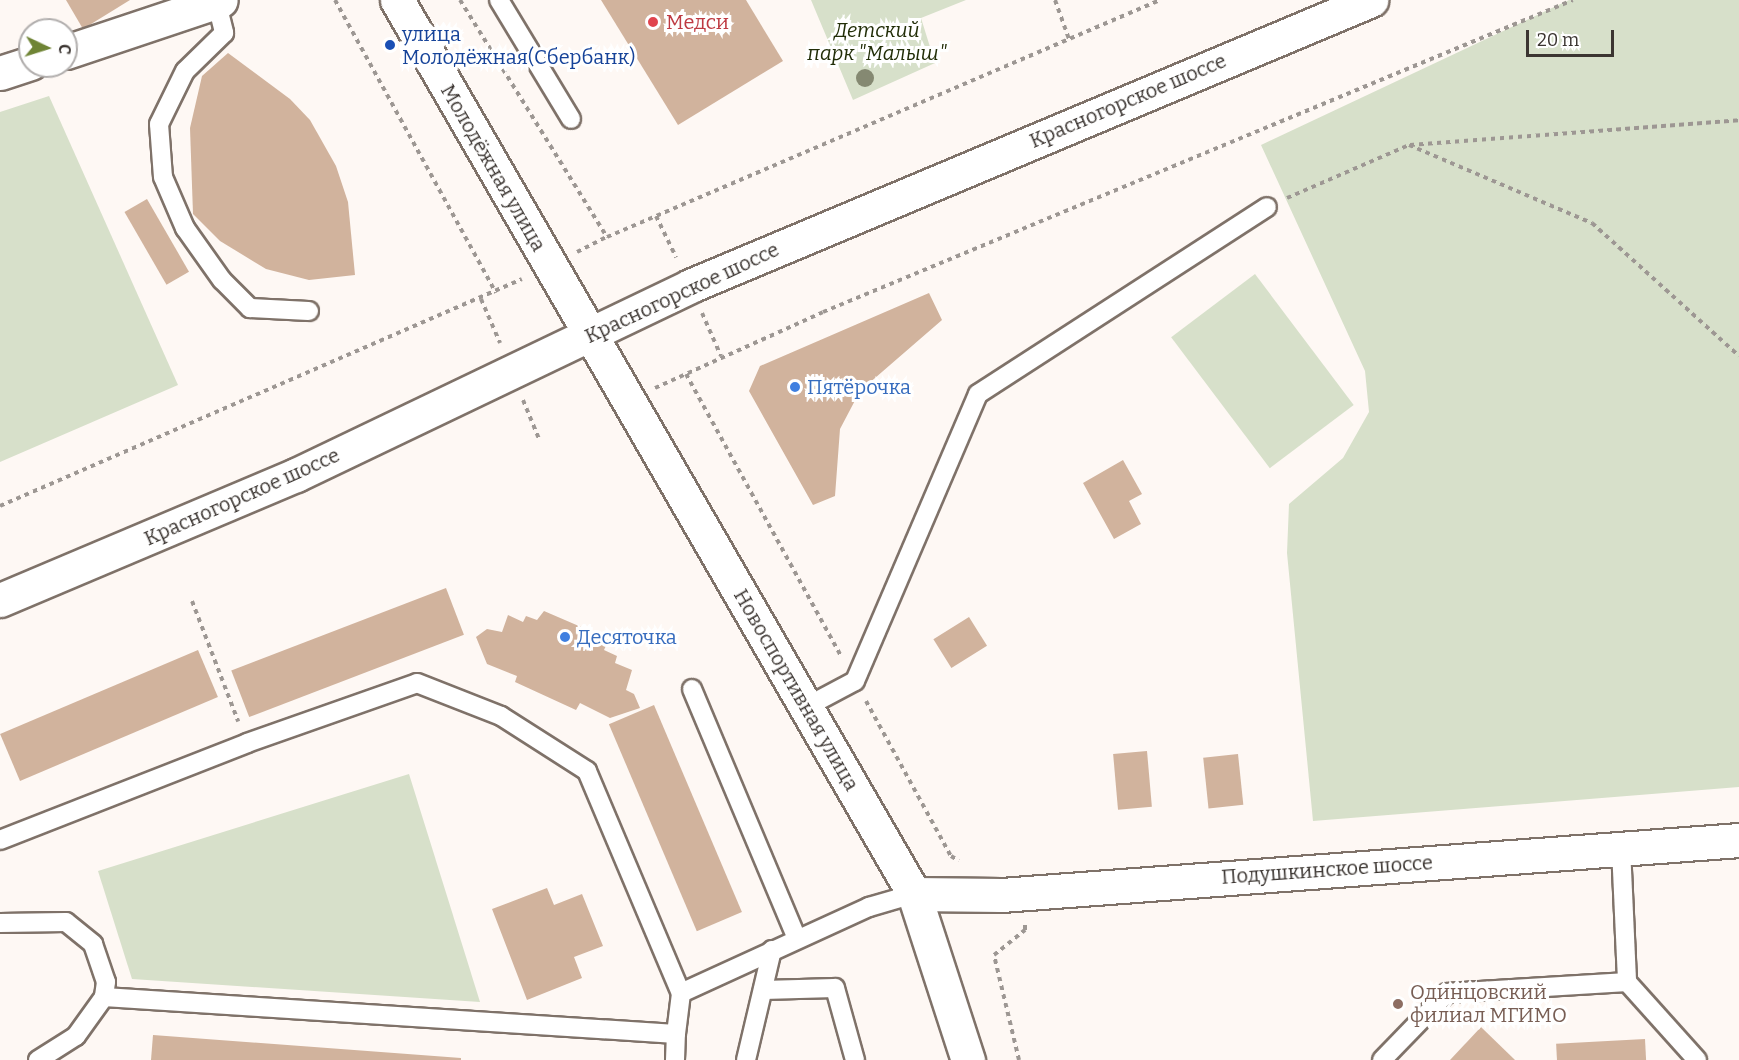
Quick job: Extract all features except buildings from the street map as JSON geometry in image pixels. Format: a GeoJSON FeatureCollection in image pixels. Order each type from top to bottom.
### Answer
{"type":"FeatureCollection","features":[{"type":"Feature","properties":{"kind":"main road"},"geometry":{"type":"LineString","coordinates":[[78,47],[218,0]]}},
{"type":"Feature","properties":{"kind":"main road","name":"Молодёжная улица"},"geometry":{"type":"LineString","coordinates":[[397,0],[590,335]]}},
{"type":"Feature","properties":{"kind":"main road","name":"Красногорское шоссе"},"geometry":{"type":"LineString","coordinates":[[0,600],[186,525],[690,286],[1371,0]]}},
{"type":"Feature","properties":{"kind":"main road"},"geometry":{"type":"LineString","coordinates":[[0,74],[18,67]]}},
{"type":"Feature","properties":{"kind":"main road","name":"Новоспортивная улица"},"geometry":{"type":"LineString","coordinates":[[590,335],[630,400],[914,894],[968,1060]]}},
{"type":"Feature","properties":{"kind":"main road","name":"Подушкинское шоссе"},"geometry":{"type":"LineString","coordinates":[[914,894],[1023,893],[1739,840]]}},
{"type":"Feature","properties":{"kind":"lane"},"geometry":{"type":"LineString","coordinates":[[218,0],[224,33],[185,70],[159,124],[163,177],[185,228],[222,280],[250,309],[309,311]]}},
{"type":"Feature","properties":{"kind":"lane"},"geometry":{"type":"LineString","coordinates":[[499,0],[571,119]]}},
{"type":"Feature","properties":{"kind":"lane"},"geometry":{"type":"LineString","coordinates":[[806,707],[855,681],[978,394],[1267,207]]}},
{"type":"Feature","properties":{"kind":"lane"},"geometry":{"type":"LineString","coordinates":[[0,840],[247,743],[417,682],[501,716],[587,771],[681,993],[675,1060]]}},
{"type":"Feature","properties":{"kind":"lane"},"geometry":{"type":"LineString","coordinates":[[692,689],[797,939]]}},
{"type":"Feature","properties":{"kind":"lane"},"geometry":{"type":"LineString","coordinates":[[1621,848],[1627,982],[1697,1060]]}},
{"type":"Feature","properties":{"kind":"lane"},"geometry":{"type":"LineString","coordinates":[[681,993],[869,907],[914,894]]}},
{"type":"Feature","properties":{"kind":"lane"},"geometry":{"type":"LineString","coordinates":[[0,923],[66,922],[93,944],[106,982],[104,997],[76,1036],[38,1060]]}},
{"type":"Feature","properties":{"kind":"lane"},"geometry":{"type":"LineString","coordinates":[[746,1060],[772,950]]}},
{"type":"Feature","properties":{"kind":"lane"},"geometry":{"type":"LineString","coordinates":[[1382,1060],[1447,993],[1627,982]]}},
{"type":"Feature","properties":{"kind":"lane"},"geometry":{"type":"LineString","coordinates":[[763,990],[835,988],[855,1060]]}},
{"type":"Feature","properties":{"kind":"lane"},"geometry":{"type":"LineString","coordinates":[[104,997],[676,1034]]}},
{"type":"Feature","properties":{"kind":"path"},"geometry":{"type":"LineString","coordinates":[[0,506],[496,293],[335,0]]}},
{"type":"Feature","properties":{"kind":"path"},"geometry":{"type":"LineString","coordinates":[[460,0],[608,237],[1160,0]]}},
{"type":"Feature","properties":{"kind":"path"},"geometry":{"type":"LineString","coordinates":[[1055,0],[1069,39]]}},
{"type":"Feature","properties":{"kind":"path"},"geometry":{"type":"LineString","coordinates":[[630,400],[834,308],[1572,0]]}},
{"type":"Feature","properties":{"kind":"path"},"geometry":{"type":"LineString","coordinates":[[1267,207],[1409,145],[1739,120]]}},
{"type":"Feature","properties":{"kind":"path"},"geometry":{"type":"LineString","coordinates":[[1409,145],[1592,224],[1739,356]]}},
{"type":"Feature","properties":{"kind":"path"},"geometry":{"type":"LineString","coordinates":[[686,374],[951,856],[961,862]]}},
{"type":"Feature","properties":{"kind":"path"},"geometry":{"type":"LineString","coordinates":[[192,601],[247,743]]}},
{"type":"Feature","properties":{"kind":"path"},"geometry":{"type":"LineString","coordinates":[[1019,1060],[994,955],[1025,930],[1023,893]]}},
{"type":"Feature","properties":{"kind":"green space","name":"Детский парк \"Малыш\""},"geometry":{"type":"Polygon","coordinates":[[[811,0],[966,0],[921,18],[935,63],[853,100],[811,0]]]}},
{"type":"Feature","properties":{"kind":"green space"},"geometry":{"type":"Polygon","coordinates":[[[1569,0],[1739,0],[1739,787],[1313,821],[1287,553],[1289,504],[1343,458],[1369,412],[1365,371],[1261,145],[1569,0]]]}},
{"type":"Feature","properties":{"kind":"green space"},"geometry":{"type":"Polygon","coordinates":[[[49,96],[178,385],[0,462],[0,112],[49,96]]]}},
{"type":"Feature","properties":{"kind":"green space"},"geometry":{"type":"Polygon","coordinates":[[[1255,274],[1354,405],[1270,468],[1171,337],[1255,274]]]}},
{"type":"Feature","properties":{"kind":"green space"},"geometry":{"type":"Polygon","coordinates":[[[409,774],[480,1002],[132,979],[98,871],[409,774]]]}},
{"type":"Feature","properties":{"kind":"place","name":"Медси"},"geometry":{"type":"Point","coordinates":[653,22]}},
{"type":"Feature","properties":{"kind":"place","name":"улица Молодёжная(Сбербанк)"},"geometry":{"type":"Point","coordinates":[390,45]}},
{"type":"Feature","properties":{"kind":"place","name":"Пятёрочка"},"geometry":{"type":"Point","coordinates":[795,387]}},
{"type":"Feature","properties":{"kind":"place","name":"Десяточка"},"geometry":{"type":"Point","coordinates":[565,637]}},
{"type":"Feature","properties":{"kind":"place","name":"Одинцовский филиал МГИМО"},"geometry":{"type":"Point","coordinates":[1398,1004]}}]}
